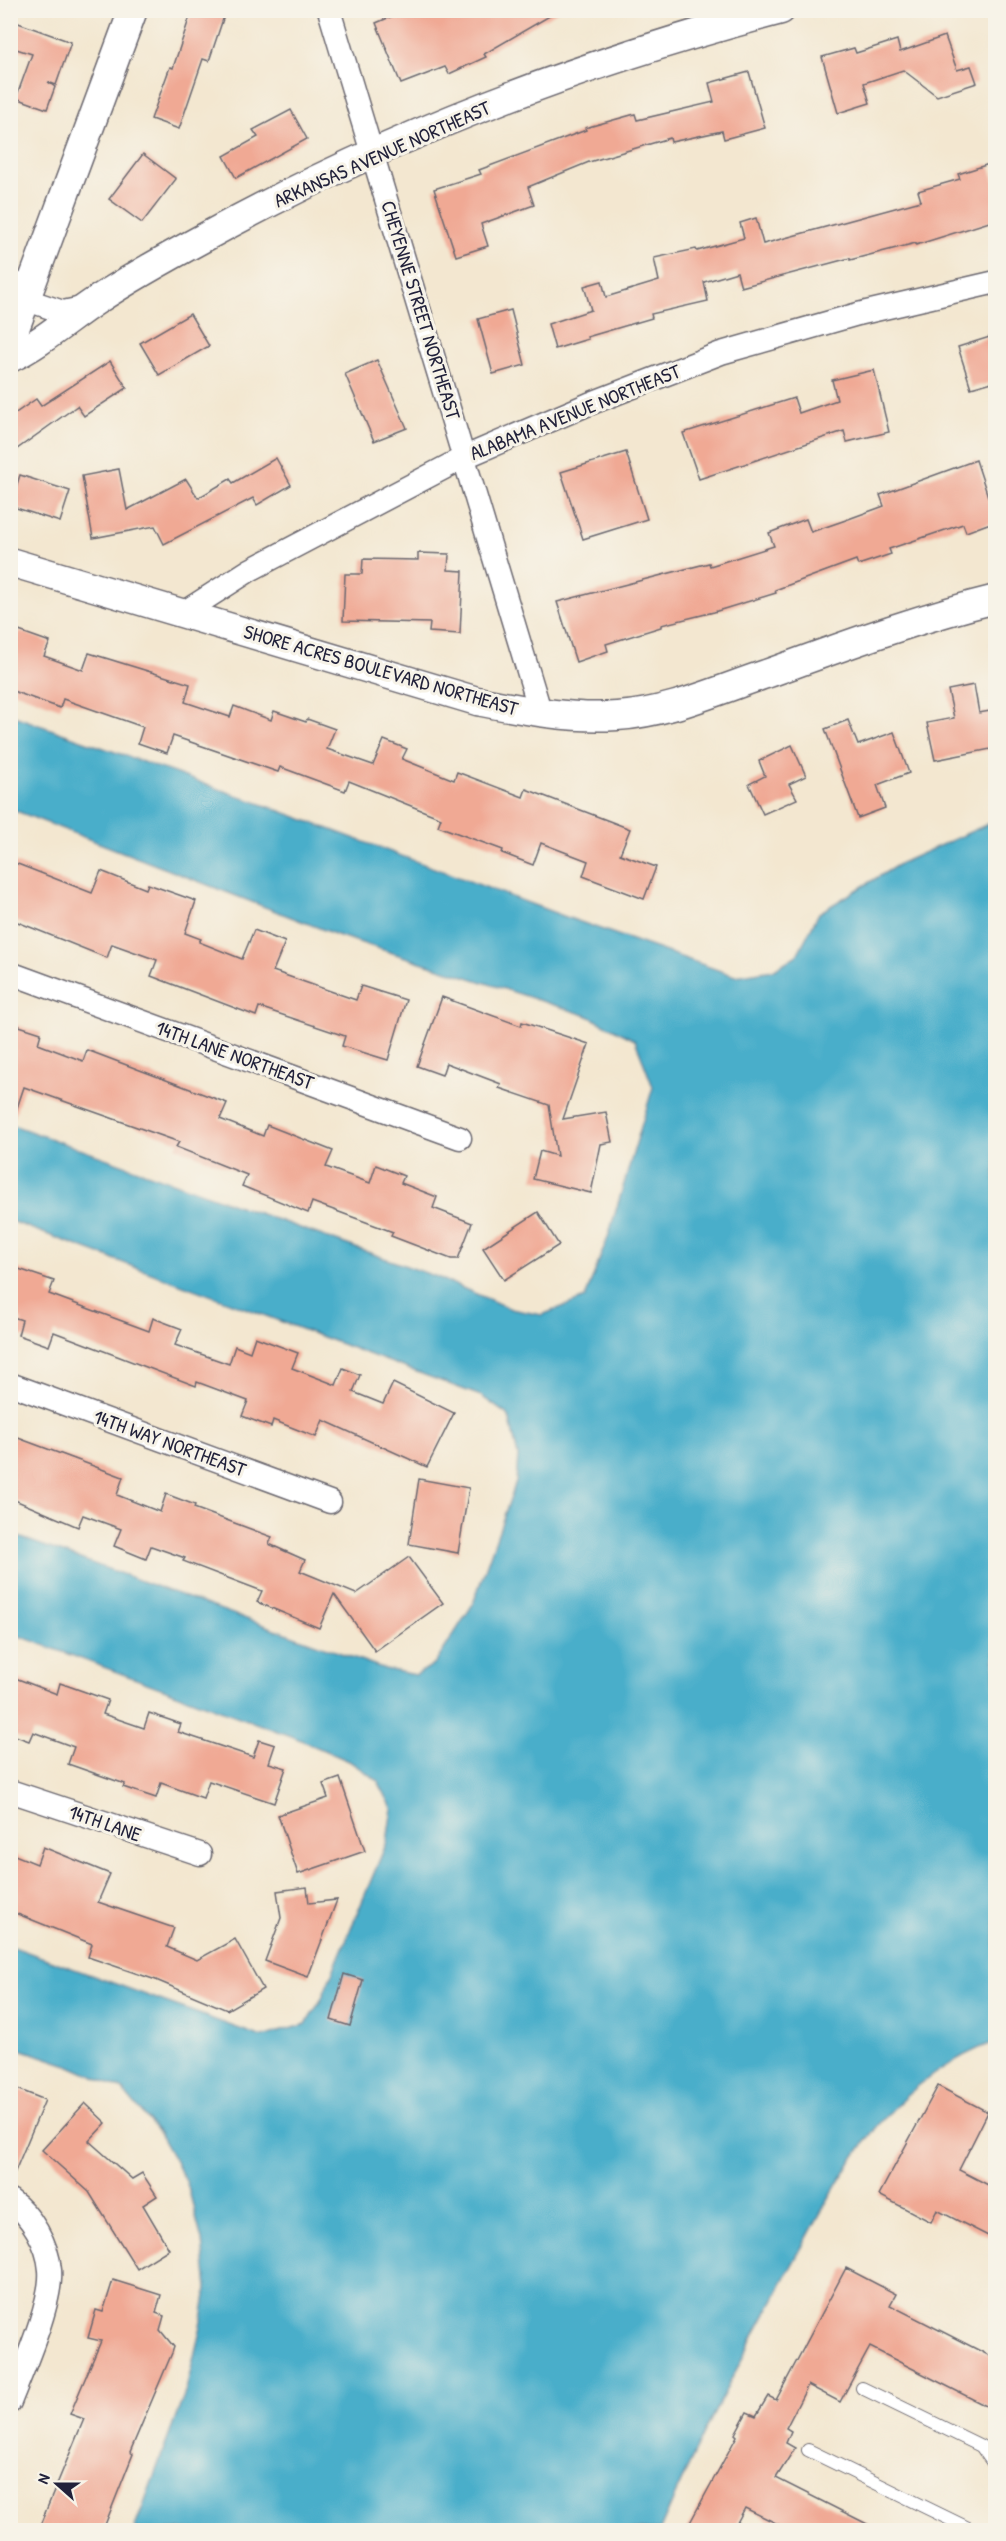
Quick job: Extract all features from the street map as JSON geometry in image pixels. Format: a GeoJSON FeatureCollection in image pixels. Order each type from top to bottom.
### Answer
{"type":"FeatureCollection","features":[{"type":"Feature","properties":{"kind":"street"},"geometry":{"type":"LineString","coordinates":[[10,342],[22,290],[133,10]]}},
{"type":"Feature","properties":{"kind":"street","name":"CHEYENNE STREET NORTHEAST"},"geometry":{"type":"LineString","coordinates":[[329,10],[541,714]]}},
{"type":"Feature","properties":{"kind":"street","name":"ARKANSAS AVENUE NORTHEAST"},"geometry":{"type":"LineString","coordinates":[[10,358],[88,306],[208,236],[373,154],[449,121],[629,54],[781,10]]}},
{"type":"Feature","properties":{"kind":"street","name":"ALABAMA AVENUE NORTHEAST"},"geometry":{"type":"LineString","coordinates":[[183,613],[250,570],[465,457],[589,404],[721,353],[858,314],[996,282]]}},
{"type":"Feature","properties":{"kind":"street"},"geometry":{"type":"LineString","coordinates":[[22,290],[63,312],[88,306]]}},
{"type":"Feature","properties":{"kind":"street","name":"SHORE ACRES BOULEVARD NORTHEAST"},"geometry":{"type":"LineString","coordinates":[[10,562],[466,698],[541,714],[619,716],[657,710],[853,643],[996,599]]}},
{"type":"Feature","properties":{"kind":"street","name":"14TH LANE NORTHEAST"},"geometry":{"type":"LineString","coordinates":[[10,973],[460,1138]]}},
{"type":"Feature","properties":{"kind":"street","name":"14TH WAY NORTHEAST"},"geometry":{"type":"LineString","coordinates":[[10,1383],[330,1502]]}},
{"type":"Feature","properties":{"kind":"street","name":"14TH LANE"},"geometry":{"type":"LineString","coordinates":[[10,1791],[200,1854]]}},
{"type":"Feature","properties":{"kind":"street"},"geometry":{"type":"LineString","coordinates":[[10,2200],[21,2208],[34,2224],[50,2270],[44,2308],[10,2402]]}},
{"type":"Feature","properties":{"kind":"lane"},"geometry":{"type":"LineString","coordinates":[[862,2388],[981,2446],[996,2467]]}},
{"type":"Feature","properties":{"kind":"lane"},"geometry":{"type":"LineString","coordinates":[[808,2450],[972,2530]]}},
{"type":"Feature","properties":{"kind":"water"},"geometry":{"type":"Polygon","coordinates":[[[11,715],[275,809],[566,917],[735,976],[773,970],[797,955],[819,913],[901,863],[988,824],[995,823],[995,2042],[963,2056],[919,2085],[881,2122],[855,2155],[822,2210],[740,2363],[690,2463],[660,2530],[134,2530],[186,2390],[201,2327],[207,2288],[202,2240],[187,2183],[159,2133],[122,2089],[68,2065],[11,2046],[11,1946],[262,2037],[306,2024],[321,2000],[387,1842],[392,1808],[378,1781],[349,1761],[296,1738],[11,1633],[11,1534],[385,1669],[416,1675],[435,1664],[473,1604],[516,1482],[518,1456],[509,1416],[481,1396],[11,1221],[10,1124],[437,1277],[511,1309],[542,1315],[585,1298],[608,1237],[653,1087],[635,1040],[588,1016],[340,936],[11,809],[11,715]]]}},
{"type":"Feature","properties":{"kind":"building"},"geometry":{"type":"Polygon","coordinates":[[[192,10],[226,10],[209,61],[203,59],[179,129],[151,119],[170,67],[173,68],[192,10]]]}},
{"type":"Feature","properties":{"kind":"building"},"geometry":{"type":"Polygon","coordinates":[[[407,10],[560,10],[484,54],[486,57],[449,74],[445,67],[401,84],[376,23],[407,10]]]}},
{"type":"Feature","properties":{"kind":"building"},"geometry":{"type":"Polygon","coordinates":[[[10,20],[71,42],[56,85],[48,82],[55,87],[47,109],[16,98],[32,54],[10,47],[10,20]]]}},
{"type":"Feature","properties":{"kind":"building"},"geometry":{"type":"Polygon","coordinates":[[[945,36],[957,70],[971,66],[977,83],[937,96],[903,70],[864,83],[870,103],[838,113],[822,57],[854,48],[856,53],[897,40],[900,52],[945,36]]]}},
{"type":"Feature","properties":{"kind":"building"},"geometry":{"type":"Polygon","coordinates":[[[749,72],[765,128],[724,139],[722,131],[671,142],[670,138],[589,162],[528,187],[534,205],[481,224],[488,246],[456,256],[434,189],[481,174],[479,170],[586,130],[585,128],[635,114],[637,120],[714,102],[709,83],[749,72]]]}},
{"type":"Feature","properties":{"kind":"building"},"geometry":{"type":"Polygon","coordinates":[[[291,110],[307,139],[236,178],[224,156],[258,137],[253,130],[291,110]]]}},
{"type":"Feature","properties":{"kind":"building"},"geometry":{"type":"Polygon","coordinates":[[[143,154],[176,179],[142,223],[109,199],[143,154]]]}},
{"type":"Feature","properties":{"kind":"building"},"geometry":{"type":"Polygon","coordinates":[[[989,164],[996,185],[996,220],[916,245],[916,243],[850,260],[850,258],[741,287],[737,272],[704,282],[708,301],[651,314],[652,318],[555,349],[548,324],[591,310],[584,286],[602,281],[606,297],[659,281],[654,258],[696,249],[697,251],[744,238],[740,223],[756,218],[763,244],[921,201],[918,191],[960,179],[958,174],[989,164]]]}},
{"type":"Feature","properties":{"kind":"building"},"geometry":{"type":"Polygon","coordinates":[[[511,310],[525,365],[493,374],[478,319],[511,310]]]}},
{"type":"Feature","properties":{"kind":"building"},"geometry":{"type":"Polygon","coordinates":[[[190,314],[209,346],[159,375],[140,343],[190,314]]]}},
{"type":"Feature","properties":{"kind":"building"},"geometry":{"type":"Polygon","coordinates":[[[996,335],[996,381],[971,388],[958,347],[996,335]]]}},
{"type":"Feature","properties":{"kind":"building"},"geometry":{"type":"Polygon","coordinates":[[[377,360],[407,428],[374,441],[345,374],[377,360]]]}},
{"type":"Feature","properties":{"kind":"building"},"geometry":{"type":"Polygon","coordinates":[[[110,361],[127,388],[84,416],[77,406],[10,454],[10,417],[36,399],[41,406],[110,361]]]}},
{"type":"Feature","properties":{"kind":"building"},"geometry":{"type":"Polygon","coordinates":[[[874,370],[889,432],[847,442],[844,431],[699,479],[683,433],[794,398],[799,413],[837,400],[832,380],[874,370]]]}},
{"type":"Feature","properties":{"kind":"building"},"geometry":{"type":"Polygon","coordinates":[[[626,452],[647,519],[583,539],[561,472],[626,452]]]}},
{"type":"Feature","properties":{"kind":"building"},"geometry":{"type":"Polygon","coordinates":[[[276,458],[291,485],[257,505],[253,498],[164,544],[155,526],[93,538],[82,476],[119,469],[127,510],[186,479],[198,498],[230,479],[233,483],[276,458]]]}},
{"type":"Feature","properties":{"kind":"building"},"geometry":{"type":"Polygon","coordinates":[[[976,460],[996,521],[966,532],[963,524],[889,549],[891,554],[858,565],[856,560],[775,590],[776,593],[661,625],[661,627],[606,644],[608,651],[576,662],[557,602],[709,563],[710,566],[774,546],[769,533],[806,519],[811,532],[843,521],[884,506],[880,495],[976,460]]]}},
{"type":"Feature","properties":{"kind":"building"},"geometry":{"type":"Polygon","coordinates":[[[20,475],[70,491],[60,522],[10,506],[20,475]]]}},
{"type":"Feature","properties":{"kind":"building"},"geometry":{"type":"Polygon","coordinates":[[[418,553],[449,554],[448,570],[463,571],[460,634],[429,632],[430,623],[343,621],[345,574],[362,574],[363,559],[418,560],[418,553]]]}},
{"type":"Feature","properties":{"kind":"building"},"geometry":{"type":"Polygon","coordinates":[[[19,631],[50,642],[44,656],[83,670],[89,653],[190,684],[185,702],[230,717],[234,706],[271,720],[274,711],[335,729],[327,749],[373,765],[384,740],[407,749],[402,759],[454,780],[457,772],[523,797],[526,789],[630,829],[620,854],[656,867],[644,899],[583,876],[588,861],[541,843],[533,865],[502,853],[503,850],[438,826],[441,818],[349,781],[345,791],[280,767],[278,772],[173,736],[167,753],[138,743],[143,727],[63,699],[60,708],[10,690],[10,654],[19,631]]]}},
{"type":"Feature","properties":{"kind":"building"},"geometry":{"type":"Polygon","coordinates":[[[974,685],[979,713],[996,710],[996,748],[935,760],[927,723],[954,718],[948,690],[974,685]]]}},
{"type":"Feature","properties":{"kind":"building"},"geometry":{"type":"Polygon","coordinates":[[[848,720],[858,745],[894,732],[909,773],[877,785],[885,808],[858,818],[825,729],[848,720]]]}},
{"type":"Feature","properties":{"kind":"building"},"geometry":{"type":"Polygon","coordinates":[[[792,745],[806,776],[789,784],[797,799],[763,814],[749,784],[765,776],[759,761],[792,745]]]}},
{"type":"Feature","properties":{"kind":"building"},"geometry":{"type":"Polygon","coordinates":[[[10,861],[92,893],[101,871],[146,889],[148,884],[196,901],[185,933],[201,939],[199,942],[242,959],[254,930],[285,942],[273,971],[356,1000],[361,986],[406,1000],[388,1060],[342,1046],[345,1036],[259,1007],[256,1016],[151,976],[157,960],[112,944],[107,958],[10,919],[10,861]]]}},
{"type":"Feature","properties":{"kind":"building"},"geometry":{"type":"Polygon","coordinates":[[[442,997],[521,1026],[522,1022],[589,1044],[563,1119],[606,1112],[612,1142],[601,1144],[591,1193],[533,1179],[540,1151],[557,1156],[549,1105],[499,1088],[501,1084],[446,1063],[442,1075],[417,1066],[442,997]]]}},
{"type":"Feature","properties":{"kind":"building"},"geometry":{"type":"Polygon","coordinates":[[[10,1023],[41,1033],[38,1044],[83,1061],[87,1050],[227,1103],[220,1119],[263,1136],[267,1125],[333,1151],[326,1167],[370,1183],[376,1165],[404,1176],[401,1183],[437,1197],[433,1208],[472,1223],[458,1259],[451,1259],[391,1236],[393,1232],[312,1202],[308,1213],[242,1186],[247,1175],[176,1147],[179,1142],[24,1087],[14,1117],[10,1117],[10,1023]]]}},
{"type":"Feature","properties":{"kind":"building"},"geometry":{"type":"Polygon","coordinates":[[[538,1212],[559,1245],[504,1280],[483,1248],[538,1212]]]}},
{"type":"Feature","properties":{"kind":"building"},"geometry":{"type":"Polygon","coordinates":[[[10,1266],[54,1281],[49,1294],[149,1331],[153,1318],[182,1329],[175,1345],[229,1364],[235,1346],[250,1352],[255,1337],[298,1353],[292,1368],[336,1385],[343,1368],[360,1375],[353,1392],[383,1404],[393,1383],[454,1413],[427,1467],[323,1420],[316,1437],[273,1420],[271,1427],[242,1416],[248,1401],[197,1382],[196,1386],[54,1332],[49,1346],[18,1335],[22,1320],[10,1316],[10,1266]]]}},
{"type":"Feature","properties":{"kind":"building"},"geometry":{"type":"Polygon","coordinates":[[[10,1435],[123,1477],[117,1495],[160,1512],[166,1494],[195,1505],[194,1508],[272,1537],[269,1544],[305,1560],[300,1571],[356,1594],[409,1557],[443,1603],[375,1651],[334,1594],[319,1628],[257,1602],[262,1591],[183,1561],[185,1558],[151,1546],[146,1559],[114,1546],[121,1529],[83,1515],[78,1527],[10,1498],[10,1435]]]}},
{"type":"Feature","properties":{"kind":"building"},"geometry":{"type":"Polygon","coordinates":[[[419,1479],[469,1488],[458,1553],[409,1544],[419,1479]]]}},
{"type":"Feature","properties":{"kind":"building"},"geometry":{"type":"Polygon","coordinates":[[[10,1676],[57,1694],[60,1683],[108,1700],[103,1714],[144,1728],[149,1713],[181,1724],[178,1732],[253,1757],[259,1740],[275,1745],[269,1763],[286,1768],[274,1803],[209,1781],[203,1798],[161,1783],[156,1798],[123,1787],[125,1784],[68,1764],[74,1747],[33,1732],[29,1741],[10,1734],[10,1676]]]}},
{"type":"Feature","properties":{"kind":"building"},"geometry":{"type":"Polygon","coordinates":[[[340,1778],[365,1851],[298,1874],[278,1815],[328,1798],[323,1784],[340,1778]]]}},
{"type":"Feature","properties":{"kind":"building"},"geometry":{"type":"Polygon","coordinates":[[[43,1847],[110,1874],[98,1902],[174,1928],[167,1947],[197,1960],[235,1939],[263,1989],[227,2010],[156,1980],[88,1957],[92,1944],[10,1911],[10,1853],[37,1864],[43,1847]]]}},
{"type":"Feature","properties":{"kind":"building"},"geometry":{"type":"Polygon","coordinates":[[[307,1887],[309,1903],[337,1900],[308,1977],[265,1961],[281,1918],[277,1891],[307,1887]]]}},
{"type":"Feature","properties":{"kind":"building"},"geometry":{"type":"Polygon","coordinates":[[[344,1974],[363,1980],[350,2026],[331,2020],[344,1974]]]}},
{"type":"Feature","properties":{"kind":"building"},"geometry":{"type":"Polygon","coordinates":[[[10,2086],[45,2100],[11,2181],[10,2181],[10,2086]]]}},
{"type":"Feature","properties":{"kind":"building"},"geometry":{"type":"Polygon","coordinates":[[[938,2086],[988,2112],[959,2170],[996,2189],[996,2240],[937,2210],[931,2222],[879,2195],[938,2086]]]}},
{"type":"Feature","properties":{"kind":"building"},"geometry":{"type":"Polygon","coordinates":[[[85,2103],[106,2123],[89,2141],[132,2179],[142,2173],[157,2196],[143,2205],[169,2249],[137,2269],[89,2192],[42,2150],[85,2103]]]}},
{"type":"Feature","properties":{"kind":"building"},"geometry":{"type":"Polygon","coordinates":[[[846,2268],[896,2294],[890,2305],[996,2359],[996,2411],[870,2347],[840,2402],[808,2385],[786,2428],[791,2431],[786,2443],[795,2448],[776,2478],[879,2530],[790,2530],[745,2508],[733,2530],[686,2530],[737,2436],[735,2434],[747,2412],[756,2416],[768,2396],[776,2400],[846,2268]]]}},
{"type":"Feature","properties":{"kind":"building"},"geometry":{"type":"Polygon","coordinates":[[[113,2280],[161,2295],[156,2313],[164,2316],[160,2330],[174,2347],[130,2452],[133,2454],[103,2530],[38,2530],[84,2419],[70,2414],[101,2341],[88,2338],[96,2310],[103,2312],[113,2280]]]}}]}
